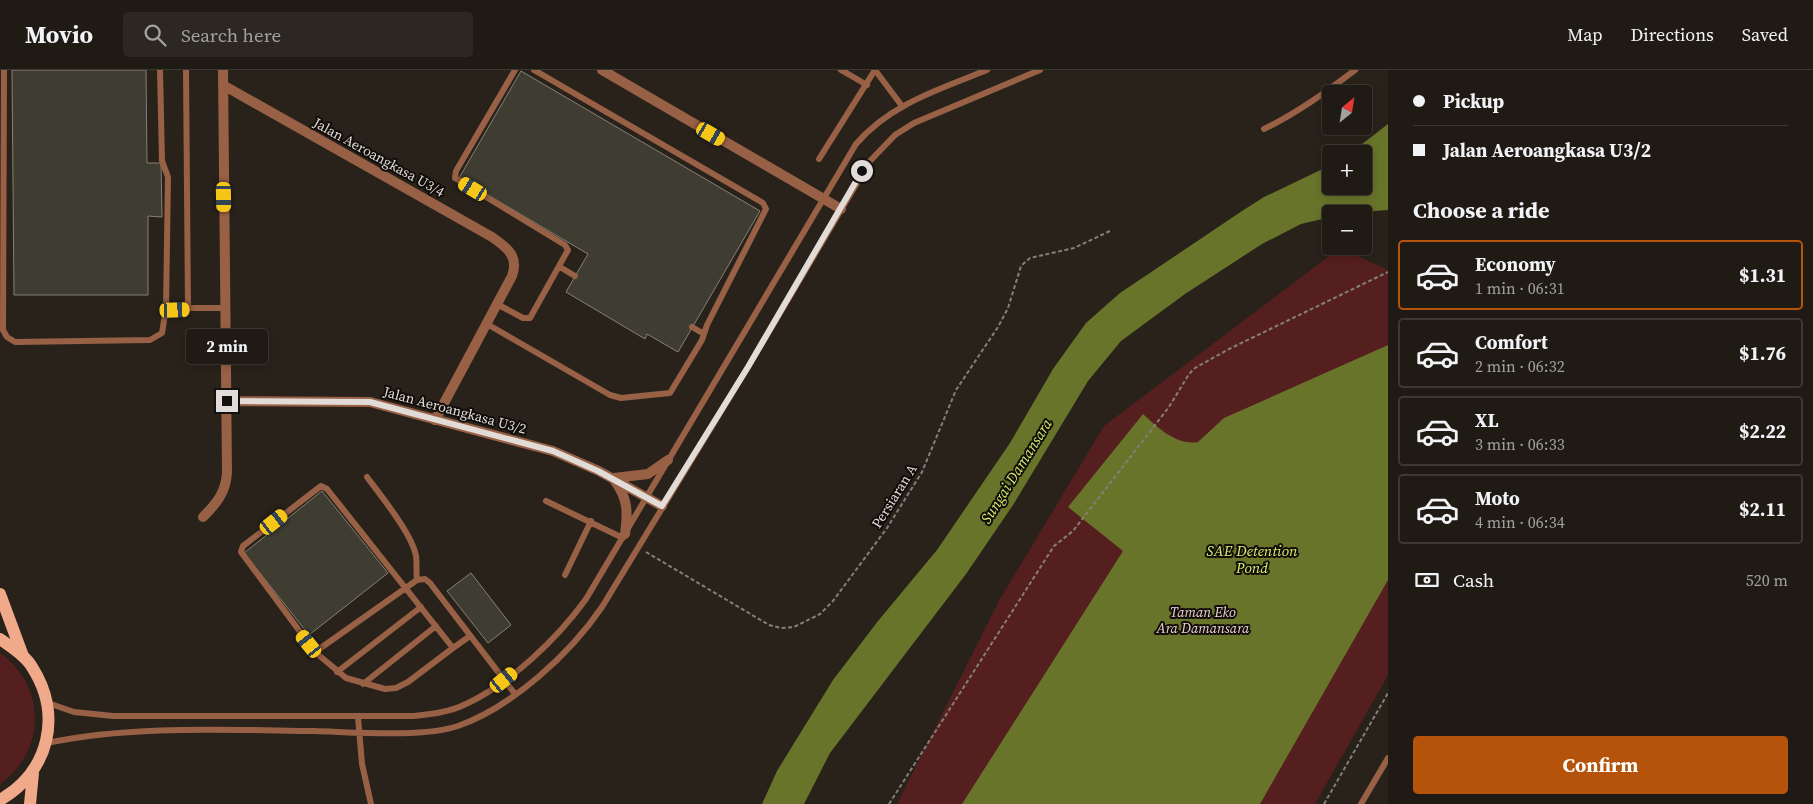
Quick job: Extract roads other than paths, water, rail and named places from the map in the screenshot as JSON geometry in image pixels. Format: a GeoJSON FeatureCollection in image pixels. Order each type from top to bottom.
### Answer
{"type":"FeatureCollection","features":[{"type":"Feature","properties":{"kind":"main road"},"geometry":{"type":"LineString","coordinates":[[0,594],[23,656]]}},
{"type":"Feature","properties":{"kind":"main road"},"geometry":{"type":"LineString","coordinates":[[0,639],[23,656],[32,666],[48,703],[50,721],[47,743],[33,773],[15,792],[0,800]]}},
{"type":"Feature","properties":{"kind":"main road"},"geometry":{"type":"LineString","coordinates":[[30,804],[33,773]]}},
{"type":"Feature","properties":{"kind":"street"},"geometry":{"type":"LineString","coordinates":[[203,516],[216,504],[227,482],[223,70]]}},
{"type":"Feature","properties":{"kind":"street"},"geometry":{"type":"LineString","coordinates":[[602,70],[841,209]]}},
{"type":"Feature","properties":{"kind":"street","name":"Jalan Aeroangkasa U3/4"},"geometry":{"type":"LineString","coordinates":[[223,85],[505,246],[515,260],[515,268],[435,420]]}},
{"type":"Feature","properties":{"kind":"street","name":"Jalan Aeroangkasa U3/2"},"geometry":{"type":"LineString","coordinates":[[227,401],[356,400],[370,402],[553,451],[613,478],[662,506]]}},
{"type":"Feature","properties":{"kind":"street"},"geometry":{"type":"LineString","coordinates":[[624,536],[628,510],[624,493],[613,478],[648,474],[668,460]]}},
{"type":"Feature","properties":{"kind":"lane"},"geometry":{"type":"LineString","coordinates":[[4,70],[3,330],[15,342],[150,340],[162,333],[166,308],[168,177],[162,161],[160,70]]}},
{"type":"Feature","properties":{"kind":"lane"},"geometry":{"type":"LineString","coordinates":[[186,70],[188,309]]}},
{"type":"Feature","properties":{"kind":"lane"},"geometry":{"type":"LineString","coordinates":[[497,304],[523,318],[530,318],[560,268],[568,250],[565,245],[458,180],[455,174],[516,70]]}},
{"type":"Feature","properties":{"kind":"lane"},"geometry":{"type":"LineString","coordinates":[[487,324],[610,395],[621,398],[670,392],[677,384],[704,334],[706,325],[766,212],[766,206],[534,70]]}},
{"type":"Feature","properties":{"kind":"lane"},"geometry":{"type":"LineString","coordinates":[[841,70],[867,85]]}},
{"type":"Feature","properties":{"kind":"lane"},"geometry":{"type":"LineString","coordinates":[[819,159],[875,70],[902,106]]}},
{"type":"Feature","properties":{"kind":"lane"},"geometry":{"type":"LineString","coordinates":[[48,703],[74,712],[113,716],[358,717],[438,714],[466,704],[504,680],[553,639],[572,618],[624,536],[822,198],[866,133],[902,106],[987,70]]}},
{"type":"Feature","properties":{"kind":"lane"},"geometry":{"type":"LineString","coordinates":[[47,743],[80,736],[130,731],[359,732],[436,730],[457,726],[490,710],[515,694],[565,653],[586,630],[748,367],[870,160],[895,135],[933,114],[1040,70]]}},
{"type":"Feature","properties":{"kind":"lane"},"geometry":{"type":"LineString","coordinates":[[1264,129],[1283,120],[1321,96],[1354,70]]}},
{"type":"Feature","properties":{"kind":"lane"},"geometry":{"type":"LineString","coordinates":[[560,268],[575,276]]}},
{"type":"Feature","properties":{"kind":"lane"},"geometry":{"type":"LineString","coordinates":[[166,308],[226,308]]}},
{"type":"Feature","properties":{"kind":"lane"},"geometry":{"type":"LineString","coordinates":[[692,327],[704,334]]}},
{"type":"Feature","properties":{"kind":"lane"},"geometry":{"type":"LineString","coordinates":[[367,477],[389,507],[412,545],[416,556],[417,580]]}},
{"type":"Feature","properties":{"kind":"lane"},"geometry":{"type":"LineString","coordinates":[[453,648],[327,489],[318,488],[244,546],[241,552],[315,652],[346,678],[385,689],[396,688],[408,682],[470,636]]}},
{"type":"Feature","properties":{"kind":"lane"},"geometry":{"type":"LineString","coordinates":[[546,501],[624,536]]}},
{"type":"Feature","properties":{"kind":"lane"},"geometry":{"type":"LineString","coordinates":[[565,575],[591,521]]}},
{"type":"Feature","properties":{"kind":"lane"},"geometry":{"type":"LineString","coordinates":[[315,652],[406,587],[417,580],[425,580],[430,583],[515,694]]}},
{"type":"Feature","properties":{"kind":"lane"},"geometry":{"type":"LineString","coordinates":[[337,672],[421,607]]}},
{"type":"Feature","properties":{"kind":"lane"},"geometry":{"type":"LineString","coordinates":[[363,684],[436,626]]}},
{"type":"Feature","properties":{"kind":"lane"},"geometry":{"type":"LineString","coordinates":[[358,717],[362,764],[371,804]]}},
{"type":"Feature","properties":{"kind":"lane"},"geometry":{"type":"LineString","coordinates":[[1360,804],[1388,758]]}},
{"type":"Feature","properties":{"kind":"water","name":"Sungai Damansara"},"geometry":{"type":"Polygon","coordinates":[[[1388,124],[1388,210],[1372,211],[1372,205],[1322,205],[1322,219],[1301,224],[1262,244],[1185,294],[1121,341],[1088,381],[1013,505],[966,574],[830,753],[804,804],[762,804],[777,771],[833,680],[878,621],[937,550],[1010,443],[1053,369],[1086,323],[1120,293],[1242,211],[1264,197],[1322,169],[1322,195],[1372,195],[1372,145],[1361,145],[1388,124]]]}},
{"type":"Feature","properties":{"kind":"water","name":"SAE Detention Pond"},"geometry":{"type":"Polygon","coordinates":[[[1388,345],[1388,580],[1260,804],[962,804],[1123,551],[1068,507],[1143,414],[1161,430],[1175,438],[1183,441],[1198,442],[1224,418],[1388,345]]]}},
{"type":"Feature","properties":{"kind":"park label","name":"Taman Eko Ara Damansara"},"geometry":{"type":"Point","coordinates":[1203,620]}}]}
